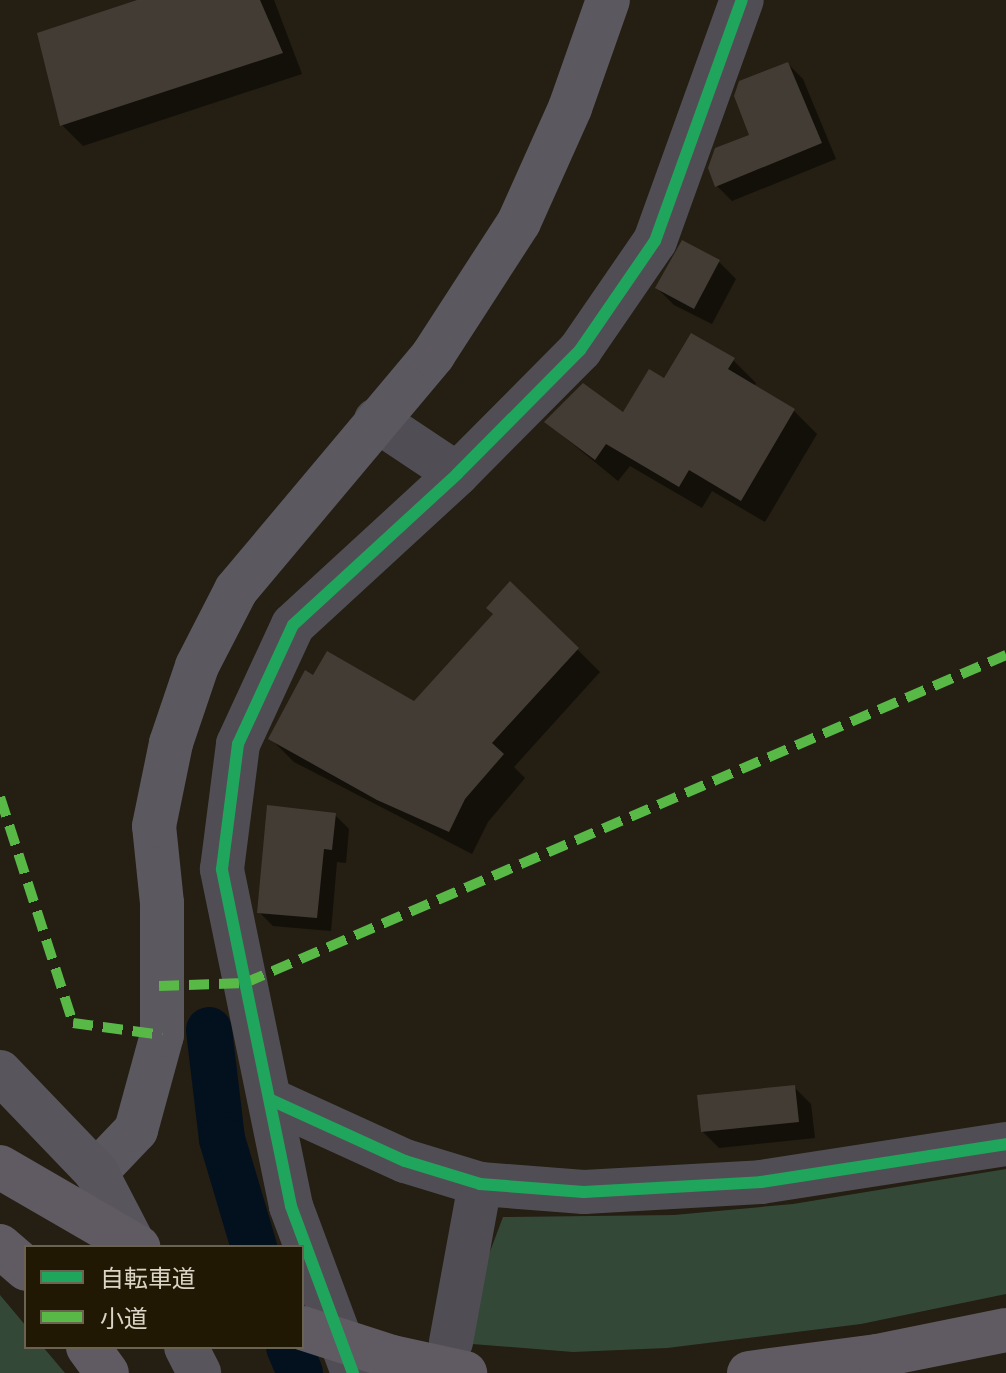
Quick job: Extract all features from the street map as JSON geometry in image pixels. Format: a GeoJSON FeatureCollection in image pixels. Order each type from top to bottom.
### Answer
{"type":"FeatureCollection","features":[{"type":"Feature","properties":{"kind":"highway"},"geometry":{"type":"LineString","coordinates":[[0,1167],[134,1245]]}},
{"type":"Feature","properties":{"kind":"highway"},"geometry":{"type":"LineString","coordinates":[[0,1246],[24,1267]]}},
{"type":"Feature","properties":{"kind":"highway"},"geometry":{"type":"LineString","coordinates":[[304,1329],[372,1365],[458,1358]]}},
{"type":"Feature","properties":{"kind":"highway"},"geometry":{"type":"LineString","coordinates":[[749,1373],[877,1356],[1006,1330]]}},
{"type":"Feature","properties":{"kind":"highway"},"geometry":{"type":"LineString","coordinates":[[89,1349],[107,1373]]}},
{"type":"Feature","properties":{"kind":"main road"},"geometry":{"type":"LineString","coordinates":[[0,1072],[96,1172],[136,1245]]}},
{"type":"Feature","properties":{"kind":"main road"},"geometry":{"type":"LineString","coordinates":[[187,1349],[199,1373]]}},
{"type":"Feature","properties":{"kind":"street"},"geometry":{"type":"LineString","coordinates":[[96,1172],[136,1130],[162,1035],[162,903],[154,826],[171,743],[197,666],[236,590],[433,355],[519,222],[570,108],[608,0]]}},
{"type":"Feature","properties":{"kind":"street"},"geometry":{"type":"LineString","coordinates":[[372,1365],[291,1206],[222,869],[238,744],[293,625],[457,474],[580,350],[655,241],[742,0]]}},
{"type":"Feature","properties":{"kind":"street"},"geometry":{"type":"LineString","coordinates":[[376,420],[457,474]]}},
{"type":"Feature","properties":{"kind":"street"},"geometry":{"type":"LineString","coordinates":[[271,1100],[405,1161],[480,1184],[584,1192],[675,1190],[1006,1144]]}},
{"type":"Feature","properties":{"kind":"street"},"geometry":{"type":"LineString","coordinates":[[458,1358],[480,1184]]}},
{"type":"Feature","properties":{"kind":"green space"},"geometry":{"type":"Polygon","coordinates":[[[1006,1169],[1006,1294],[861,1324],[667,1348],[573,1352],[472,1344],[483,1270],[503,1217],[674,1215],[793,1204],[1006,1169]]]}},
{"type":"Feature","properties":{"kind":"green space"},"geometry":{"type":"Polygon","coordinates":[[[0,1295],[24,1324],[24,1349],[45,1349],[65,1373],[0,1373],[0,1295]]]}},
{"type":"Feature","properties":{"kind":"building"},"geometry":{"type":"Polygon","coordinates":[[[137,0],[260,0],[283,53],[60,126],[37,33],[137,0]]]}},
{"type":"Feature","properties":{"kind":"building"},"geometry":{"type":"Polygon","coordinates":[[[788,62],[822,143],[715,187],[708,168],[715,148],[749,135],[734,96],[739,81],[788,62]]]}},
{"type":"Feature","properties":{"kind":"building"},"geometry":{"type":"Polygon","coordinates":[[[682,240],[720,260],[694,309],[655,288],[682,240]]]}},
{"type":"Feature","properties":{"kind":"building"},"geometry":{"type":"Polygon","coordinates":[[[691,333],[735,358],[728,369],[795,409],[741,501],[689,470],[679,487],[606,444],[595,460],[544,422],[583,383],[623,412],[649,369],[664,378],[691,333]]]}},
{"type":"Feature","properties":{"kind":"building"},"geometry":{"type":"Polygon","coordinates":[[[510,581],[579,648],[492,743],[504,754],[465,799],[449,832],[377,800],[268,739],[305,670],[313,675],[327,651],[414,701],[493,614],[486,608],[510,581]]]}},
{"type":"Feature","properties":{"kind":"building"},"geometry":{"type":"Polygon","coordinates":[[[267,805],[336,813],[332,850],[324,849],[317,918],[257,913],[267,805]]]}},
{"type":"Feature","properties":{"kind":"building"},"geometry":{"type":"Polygon","coordinates":[[[795,1085],[799,1122],[701,1132],[697,1095],[795,1085]]]}},
{"type":"Feature","properties":{"kind":"waterway"},"geometry":{"type":"LineString","coordinates":[[209,1030],[222,1139],[253,1245]]}},
{"type":"Feature","properties":{"kind":"waterway"},"geometry":{"type":"LineString","coordinates":[[290,1349],[300,1373]]}},
{"type":"Feature","properties":{"kind":"marked path"},"geometry":{"type":"LineString","coordinates":[[159,986],[245,983],[1006,655]]}},
{"type":"Feature","properties":{"kind":"marked path"},"geometry":{"type":"LineString","coordinates":[[0,797],[73,1023],[162,1035]]}},
{"type":"Feature","properties":{"kind":"cycle path"},"geometry":{"type":"LineString","coordinates":[[353,1373],[291,1206],[222,869],[238,744],[293,625],[457,474],[580,350],[655,241],[742,0]]}},
{"type":"Feature","properties":{"kind":"cycle path"},"geometry":{"type":"LineString","coordinates":[[271,1100],[405,1161],[480,1184],[584,1192],[761,1182],[1006,1144]]}}]}
